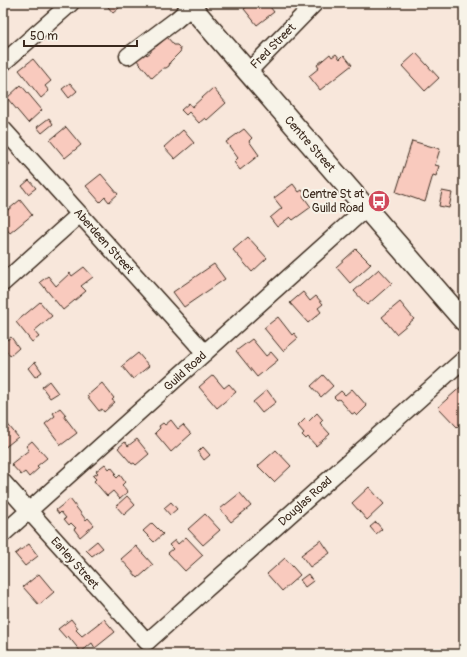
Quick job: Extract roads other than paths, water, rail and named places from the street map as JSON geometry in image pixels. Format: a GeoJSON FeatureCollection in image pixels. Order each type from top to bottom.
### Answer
{"type":"FeatureCollection","features":[{"type":"Feature","properties":{"kind":"main road","name":"Centre Street"},"geometry":{"type":"LineString","coordinates":[[189,5],[464,321]]}},
{"type":"Feature","properties":{"kind":"street"},"geometry":{"type":"LineString","coordinates":[[3,63],[71,3]]}},
{"type":"Feature","properties":{"kind":"street","name":"Fred Street"},"geometry":{"type":"LineString","coordinates":[[248,72],[315,3]]}},
{"type":"Feature","properties":{"kind":"street"},"geometry":{"type":"LineString","coordinates":[[128,56],[176,20],[189,5]]}},
{"type":"Feature","properties":{"kind":"street","name":"Aberdeen Street"},"geometry":{"type":"LineString","coordinates":[[3,129],[205,354]]}},
{"type":"Feature","properties":{"kind":"street","name":"Guild Road"},"geometry":{"type":"LineString","coordinates":[[3,534],[366,208]]}},
{"type":"Feature","properties":{"kind":"street"},"geometry":{"type":"LineString","coordinates":[[3,283],[80,214]]}},
{"type":"Feature","properties":{"kind":"street","name":"Douglas Road"},"geometry":{"type":"LineString","coordinates":[[147,642],[464,359]]}},
{"type":"Feature","properties":{"kind":"street","name":"Earley Street"},"geometry":{"type":"LineString","coordinates":[[3,482],[147,642]]}},
{"type":"Feature","properties":{"kind":"place","name":"Centre St at Guild Road"},"geometry":{"type":"Point","coordinates":[379,201]}}]}
